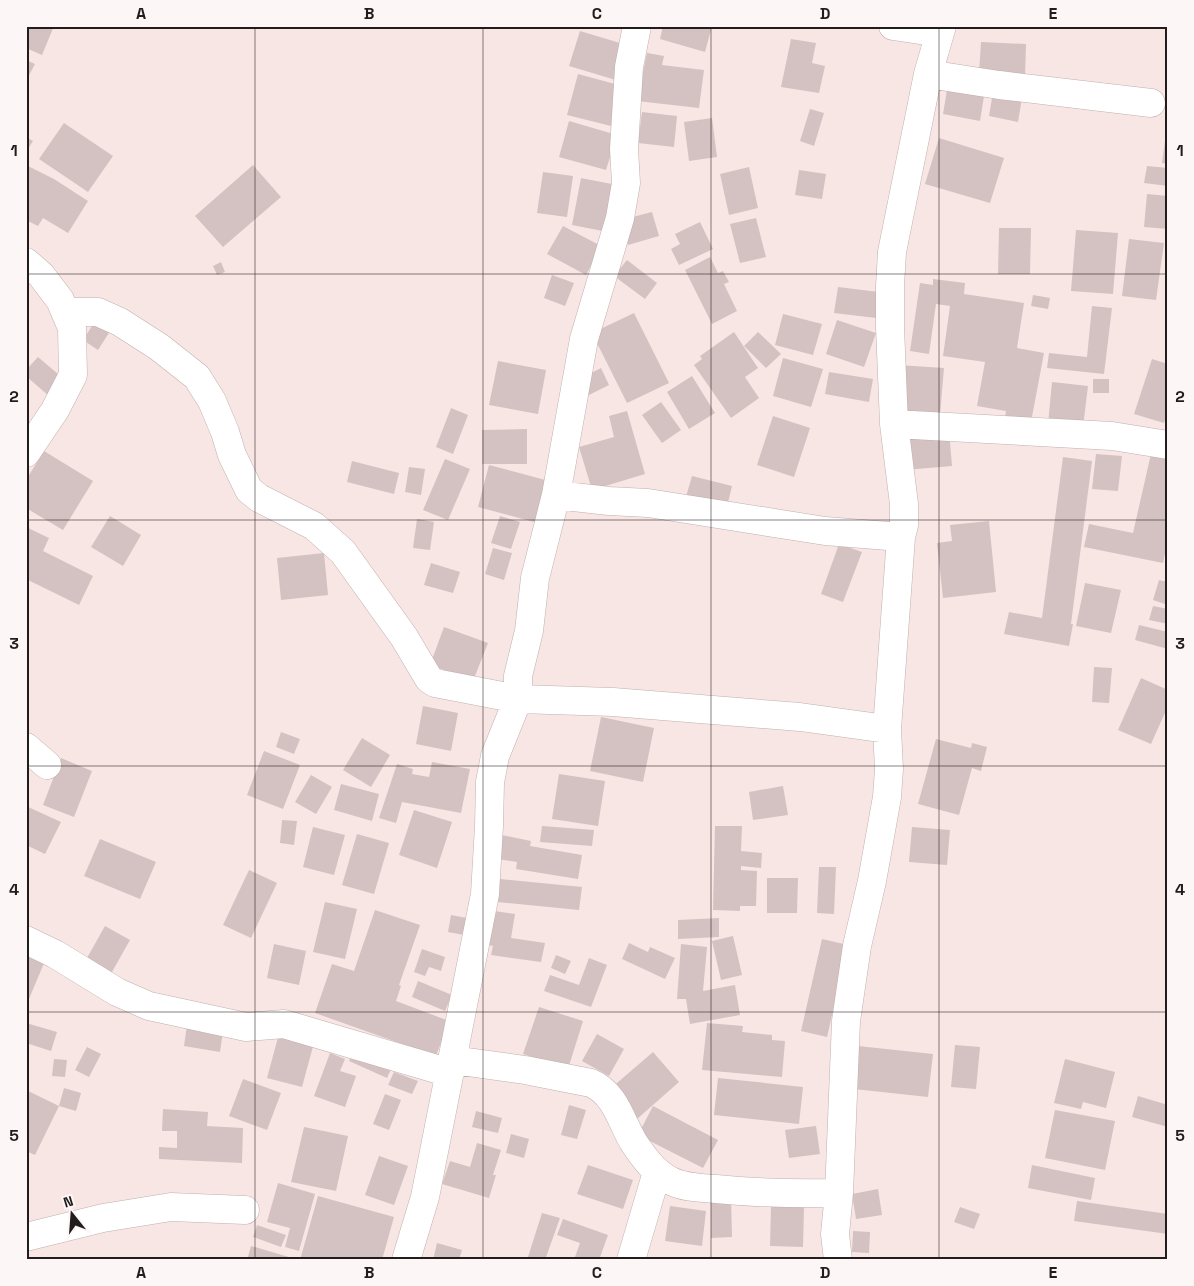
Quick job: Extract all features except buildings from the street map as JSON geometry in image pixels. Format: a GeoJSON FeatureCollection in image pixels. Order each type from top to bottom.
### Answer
{"type":"FeatureCollection","features":[{"type":"Feature","properties":{"kind":"street"},"geometry":{"type":"LineString","coordinates":[[406,1260],[425,1197],[485,894],[490,826],[490,782],[494,756],[518,699],[518,676],[529,630],[535,578],[556,496],[584,339],[620,218],[626,183],[624,149],[629,67],[637,26]]}},
{"type":"Feature","properties":{"kind":"street"},"geometry":{"type":"LineString","coordinates":[[838,1260],[835,1234],[839,1193],[846,1022],[857,946],[872,881],[887,797],[889,769],[887,729],[901,537],[904,526],[904,504],[894,424],[890,327],[892,252],[928,74],[941,30],[894,26]]}},
{"type":"Feature","properties":{"kind":"street"},"geometry":{"type":"LineString","coordinates":[[928,74],[999,85],[1151,102]]}},
{"type":"Feature","properties":{"kind":"street"},"geometry":{"type":"LineString","coordinates":[[26,262],[41,276],[60,300],[72,328],[73,375],[55,410],[26,453]]}},
{"type":"Feature","properties":{"kind":"street"},"geometry":{"type":"LineString","coordinates":[[65,312],[98,312],[120,322],[160,347],[197,377],[212,401],[225,432],[232,456],[249,490],[259,498],[314,526],[343,552],[404,637],[429,679],[434,682],[446,686],[518,699],[613,702],[800,717],[887,729]]}},
{"type":"Feature","properties":{"kind":"street"},"geometry":{"type":"LineString","coordinates":[[894,424],[1112,436],[1168,445]]}},
{"type":"Feature","properties":{"kind":"street"},"geometry":{"type":"LineString","coordinates":[[556,496],[648,503],[826,531],[901,537]]}},
{"type":"Feature","properties":{"kind":"street"},"geometry":{"type":"LineString","coordinates":[[26,748],[47,765]]}},
{"type":"Feature","properties":{"kind":"street"},"geometry":{"type":"LineString","coordinates":[[26,940],[55,954],[117,992],[148,1006],[246,1027],[284,1024],[451,1066],[525,1070],[591,1083],[598,1086],[611,1098],[628,1133],[647,1162],[657,1172],[672,1182],[692,1187],[754,1193],[839,1193]]}},
{"type":"Feature","properties":{"kind":"street"},"geometry":{"type":"LineString","coordinates":[[631,1260],[657,1172]]}},
{"type":"Feature","properties":{"kind":"street"},"geometry":{"type":"LineString","coordinates":[[26,1236],[103,1218],[171,1207],[246,1210]]}}]}
